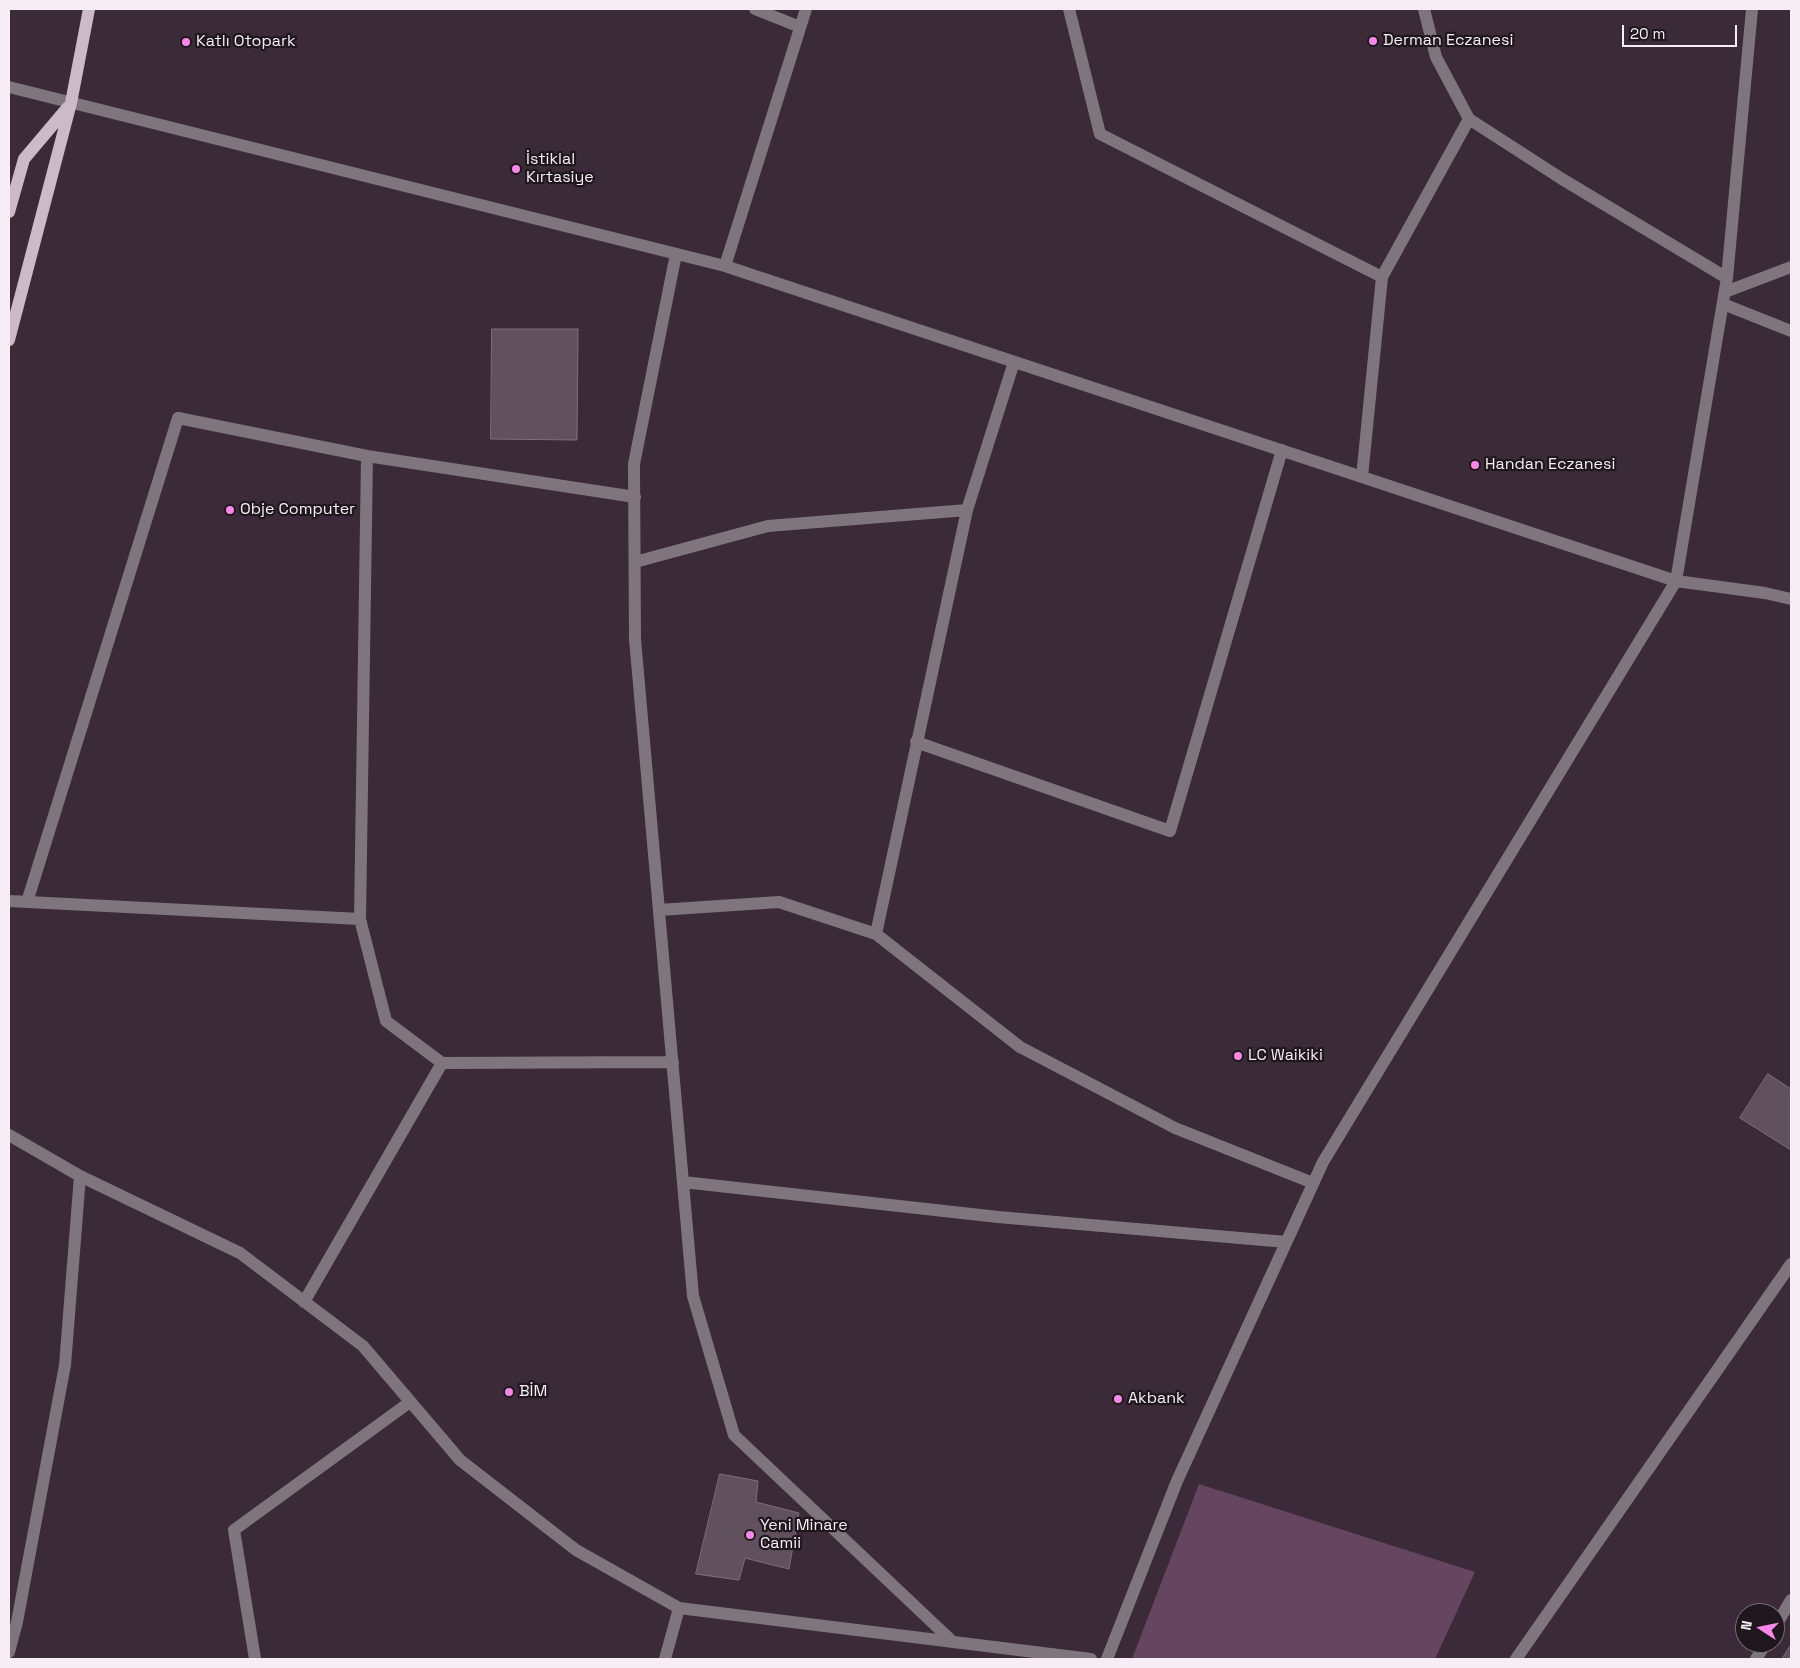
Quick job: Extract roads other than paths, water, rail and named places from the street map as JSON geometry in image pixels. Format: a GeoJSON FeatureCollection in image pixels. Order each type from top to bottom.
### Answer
{"type":"FeatureCollection","features":[{"type":"Feature","properties":{"kind":"main road"},"geometry":{"type":"LineString","coordinates":[[9,340],[71,104],[89,9]]}},
{"type":"Feature","properties":{"kind":"main road"},"geometry":{"type":"LineString","coordinates":[[9,212],[24,159],[71,104]]}},
{"type":"Feature","properties":{"kind":"street"},"geometry":{"type":"LineString","coordinates":[[754,9],[800,27]]}},
{"type":"Feature","properties":{"kind":"street"},"geometry":{"type":"LineString","coordinates":[[725,266],[806,9]]}},
{"type":"Feature","properties":{"kind":"street"},"geometry":{"type":"LineString","coordinates":[[1069,9],[1100,134],[1382,277]]}},
{"type":"Feature","properties":{"kind":"street"},"geometry":{"type":"LineString","coordinates":[[1424,9],[1436,57],[1469,119],[1562,179],[1727,278]]}},
{"type":"Feature","properties":{"kind":"street"},"geometry":{"type":"LineString","coordinates":[[1107,1659],[1177,1481],[1323,1162],[1676,581],[1727,278],[1752,9]]}},
{"type":"Feature","properties":{"kind":"street"},"geometry":{"type":"LineString","coordinates":[[9,87],[725,266],[1676,581],[1765,593],[1791,599]]}},
{"type":"Feature","properties":{"kind":"street"},"geometry":{"type":"LineString","coordinates":[[1362,478],[1382,277],[1469,119]]}},
{"type":"Feature","properties":{"kind":"street"},"geometry":{"type":"LineString","coordinates":[[676,254],[634,464],[635,639],[693,1296],[734,1435],[953,1642]]}},
{"type":"Feature","properties":{"kind":"street"},"geometry":{"type":"LineString","coordinates":[[1724,298],[1791,267]]}},
{"type":"Feature","properties":{"kind":"street"},"geometry":{"type":"LineString","coordinates":[[1724,298],[1791,331]]}},
{"type":"Feature","properties":{"kind":"street"},"geometry":{"type":"LineString","coordinates":[[876,934],[967,510],[1014,362]]}},
{"type":"Feature","properties":{"kind":"street"},"geometry":{"type":"LineString","coordinates":[[27,902],[178,418],[366,456],[635,497]]}},
{"type":"Feature","properties":{"kind":"street"},"geometry":{"type":"LineString","coordinates":[[916,742],[1170,831],[1282,450]]}},
{"type":"Feature","properties":{"kind":"street"},"geometry":{"type":"LineString","coordinates":[[366,456],[360,920],[386,1021],[442,1063],[673,1062]]}},
{"type":"Feature","properties":{"kind":"street"},"geometry":{"type":"LineString","coordinates":[[635,562],[768,526],[967,510]]}},
{"type":"Feature","properties":{"kind":"street"},"geometry":{"type":"LineString","coordinates":[[9,901],[360,920]]}},
{"type":"Feature","properties":{"kind":"street"},"geometry":{"type":"LineString","coordinates":[[659,910],[779,902],[876,934],[1020,1047],[1175,1128],[1313,1183]]}},
{"type":"Feature","properties":{"kind":"street"},"geometry":{"type":"LineString","coordinates":[[304,1302],[442,1063]]}},
{"type":"Feature","properties":{"kind":"street"},"geometry":{"type":"LineString","coordinates":[[9,1135],[80,1176],[240,1253],[364,1346],[460,1460],[576,1550],[679,1608],[1091,1659]]}},
{"type":"Feature","properties":{"kind":"street"},"geometry":{"type":"LineString","coordinates":[[9,1652],[17,1622],[65,1365],[80,1176]]}},
{"type":"Feature","properties":{"kind":"street"},"geometry":{"type":"LineString","coordinates":[[683,1182],[998,1217],[1286,1242]]}},
{"type":"Feature","properties":{"kind":"street"},"geometry":{"type":"LineString","coordinates":[[1516,1659],[1791,1264]]}},
{"type":"Feature","properties":{"kind":"street"},"geometry":{"type":"LineString","coordinates":[[255,1659],[234,1530],[410,1402]]}},
{"type":"Feature","properties":{"kind":"street"},"geometry":{"type":"LineString","coordinates":[[665,1659],[679,1608]]}},
{"type":"Feature","properties":{"kind":"place","name":"Derman Eczanesi"},"geometry":{"type":"Point","coordinates":[1373,41]}},
{"type":"Feature","properties":{"kind":"place","name":"Katlı Otopark"},"geometry":{"type":"Point","coordinates":[186,42]}},
{"type":"Feature","properties":{"kind":"place","name":"İstiklal Kırtasiye"},"geometry":{"type":"Point","coordinates":[516,169]}},
{"type":"Feature","properties":{"kind":"place","name":"Handan Eczanesi"},"geometry":{"type":"Point","coordinates":[1475,465]}},
{"type":"Feature","properties":{"kind":"place","name":"Obje Computer"},"geometry":{"type":"Point","coordinates":[230,510]}},
{"type":"Feature","properties":{"kind":"place","name":"LC Waikiki"},"geometry":{"type":"Point","coordinates":[1238,1056]}},
{"type":"Feature","properties":{"kind":"place","name":"BİM"},"geometry":{"type":"Point","coordinates":[509,1392]}},
{"type":"Feature","properties":{"kind":"place","name":"Akbank"},"geometry":{"type":"Point","coordinates":[1118,1399]}},
{"type":"Feature","properties":{"kind":"place","name":"Yeni Minare Camii"},"geometry":{"type":"Point","coordinates":[750,1535]}}]}
